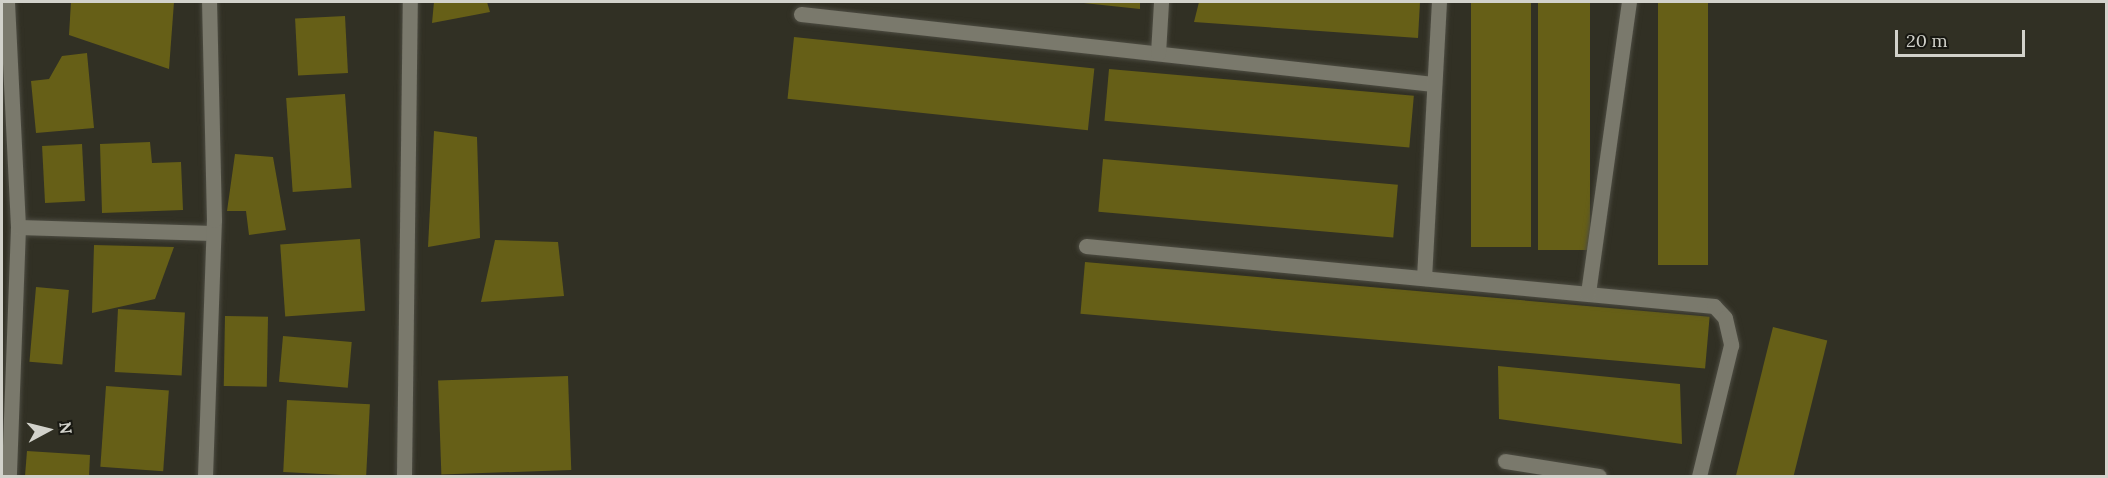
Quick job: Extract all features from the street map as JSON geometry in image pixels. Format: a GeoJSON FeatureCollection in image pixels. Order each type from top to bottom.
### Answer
{"type":"FeatureCollection","features":[{"type":"Feature","properties":{"kind":"street"},"geometry":{"type":"LineString","coordinates":[[7,2],[18,227],[9,477]]}},
{"type":"Feature","properties":{"kind":"street"},"geometry":{"type":"LineString","coordinates":[[205,477],[213,233],[209,2]]}},
{"type":"Feature","properties":{"kind":"street"},"geometry":{"type":"LineString","coordinates":[[404,477],[410,2]]}},
{"type":"Feature","properties":{"kind":"street"},"geometry":{"type":"LineString","coordinates":[[1158,53],[1161,2]]}},
{"type":"Feature","properties":{"kind":"street"},"geometry":{"type":"LineString","coordinates":[[1424,278],[1439,2]]}},
{"type":"Feature","properties":{"kind":"street"},"geometry":{"type":"LineString","coordinates":[[1588,293],[1629,2]]}},
{"type":"Feature","properties":{"kind":"street"},"geometry":{"type":"LineString","coordinates":[[801,14],[1433,84]]}},
{"type":"Feature","properties":{"kind":"street"},"geometry":{"type":"LineString","coordinates":[[18,227],[213,233]]}},
{"type":"Feature","properties":{"kind":"street"},"geometry":{"type":"LineString","coordinates":[[1086,246],[1714,306],[1725,318],[1731,345],[1700,477]]}},
{"type":"Feature","properties":{"kind":"street"},"geometry":{"type":"LineString","coordinates":[[1505,460],[1599,477]]}},
{"type":"Feature","properties":{"kind":"building"},"geometry":{"type":"Polygon","coordinates":[[[71,2],[174,2],[169,69],[69,35],[71,2]]]}},
{"type":"Feature","properties":{"kind":"building"},"geometry":{"type":"Polygon","coordinates":[[[434,2],[487,2],[490,12],[432,23],[434,2]]]}},
{"type":"Feature","properties":{"kind":"building"},"geometry":{"type":"Polygon","coordinates":[[[1074,2],[1140,2],[1140,9],[1074,2]]]}},
{"type":"Feature","properties":{"kind":"building"},"geometry":{"type":"Polygon","coordinates":[[[1199,2],[1420,2],[1418,38],[1194,22],[1199,2]]]}},
{"type":"Feature","properties":{"kind":"building"},"geometry":{"type":"Polygon","coordinates":[[[1471,2],[1531,2],[1531,247],[1471,247],[1471,2]]]}},
{"type":"Feature","properties":{"kind":"building"},"geometry":{"type":"Polygon","coordinates":[[[1538,2],[1590,2],[1590,250],[1538,250],[1538,2]]]}},
{"type":"Feature","properties":{"kind":"building"},"geometry":{"type":"Polygon","coordinates":[[[1658,2],[1708,2],[1708,265],[1658,265],[1658,2]]]}},
{"type":"Feature","properties":{"kind":"building"},"geometry":{"type":"Polygon","coordinates":[[[345,16],[348,73],[298,76],[295,19],[345,16]]]}},
{"type":"Feature","properties":{"kind":"building"},"geometry":{"type":"Polygon","coordinates":[[[794,37],[1094,69],[1088,130],[788,99],[794,37]]]}},
{"type":"Feature","properties":{"kind":"building"},"geometry":{"type":"Polygon","coordinates":[[[87,53],[94,128],[36,133],[31,81],[49,79],[62,56],[87,53]]]}},
{"type":"Feature","properties":{"kind":"building"},"geometry":{"type":"Polygon","coordinates":[[[1109,69],[1414,96],[1409,147],[1104,121],[1109,69]]]}},
{"type":"Feature","properties":{"kind":"building"},"geometry":{"type":"Polygon","coordinates":[[[345,94],[352,188],[293,192],[286,98],[345,94]]]}},
{"type":"Feature","properties":{"kind":"building"},"geometry":{"type":"Polygon","coordinates":[[[434,131],[477,137],[480,238],[428,247],[434,131]]]}},
{"type":"Feature","properties":{"kind":"building"},"geometry":{"type":"Polygon","coordinates":[[[150,142],[152,163],[181,162],[183,210],[102,213],[100,144],[150,142]]]}},
{"type":"Feature","properties":{"kind":"building"},"geometry":{"type":"Polygon","coordinates":[[[82,144],[85,201],[45,203],[42,146],[82,144]]]}},
{"type":"Feature","properties":{"kind":"building"},"geometry":{"type":"Polygon","coordinates":[[[235,154],[273,157],[286,230],[249,235],[246,211],[227,211],[235,154]]]}},
{"type":"Feature","properties":{"kind":"building"},"geometry":{"type":"Polygon","coordinates":[[[1103,159],[1398,185],[1393,238],[1098,212],[1103,159]]]}},
{"type":"Feature","properties":{"kind":"building"},"geometry":{"type":"Polygon","coordinates":[[[360,239],[365,311],[285,316],[280,245],[360,239]]]}},
{"type":"Feature","properties":{"kind":"building"},"geometry":{"type":"Polygon","coordinates":[[[495,240],[558,242],[564,296],[481,302],[495,240]]]}},
{"type":"Feature","properties":{"kind":"building"},"geometry":{"type":"Polygon","coordinates":[[[94,245],[174,247],[155,299],[92,313],[94,245]]]}},
{"type":"Feature","properties":{"kind":"building"},"geometry":{"type":"Polygon","coordinates":[[[1085,262],[1710,317],[1705,368],[1080,314],[1085,262]]]}},
{"type":"Feature","properties":{"kind":"building"},"geometry":{"type":"Polygon","coordinates":[[[36,287],[69,290],[62,365],[29,362],[36,287]]]}},
{"type":"Feature","properties":{"kind":"building"},"geometry":{"type":"Polygon","coordinates":[[[118,309],[185,313],[182,375],[115,372],[118,309]]]}},
{"type":"Feature","properties":{"kind":"building"},"geometry":{"type":"Polygon","coordinates":[[[225,316],[268,317],[267,387],[224,386],[225,316]]]}},
{"type":"Feature","properties":{"kind":"building"},"geometry":{"type":"Polygon","coordinates":[[[1773,327],[1827,341],[1794,476],[1736,475],[1773,327]]]}},
{"type":"Feature","properties":{"kind":"building"},"geometry":{"type":"Polygon","coordinates":[[[283,336],[352,342],[348,388],[279,382],[283,336]]]}},
{"type":"Feature","properties":{"kind":"building"},"geometry":{"type":"Polygon","coordinates":[[[1498,366],[1680,384],[1682,444],[1499,419],[1498,366]]]}},
{"type":"Feature","properties":{"kind":"building"},"geometry":{"type":"Polygon","coordinates":[[[568,376],[571,470],[441,474],[438,381],[568,376]]]}},
{"type":"Feature","properties":{"kind":"building"},"geometry":{"type":"Polygon","coordinates":[[[106,386],[169,390],[163,471],[100,467],[106,386]]]}},
{"type":"Feature","properties":{"kind":"building"},"geometry":{"type":"Polygon","coordinates":[[[287,400],[370,404],[366,476],[283,472],[287,400]]]}},
{"type":"Feature","properties":{"kind":"building"},"geometry":{"type":"Polygon","coordinates":[[[27,451],[90,455],[89,476],[25,476],[27,451]]]}}]}
